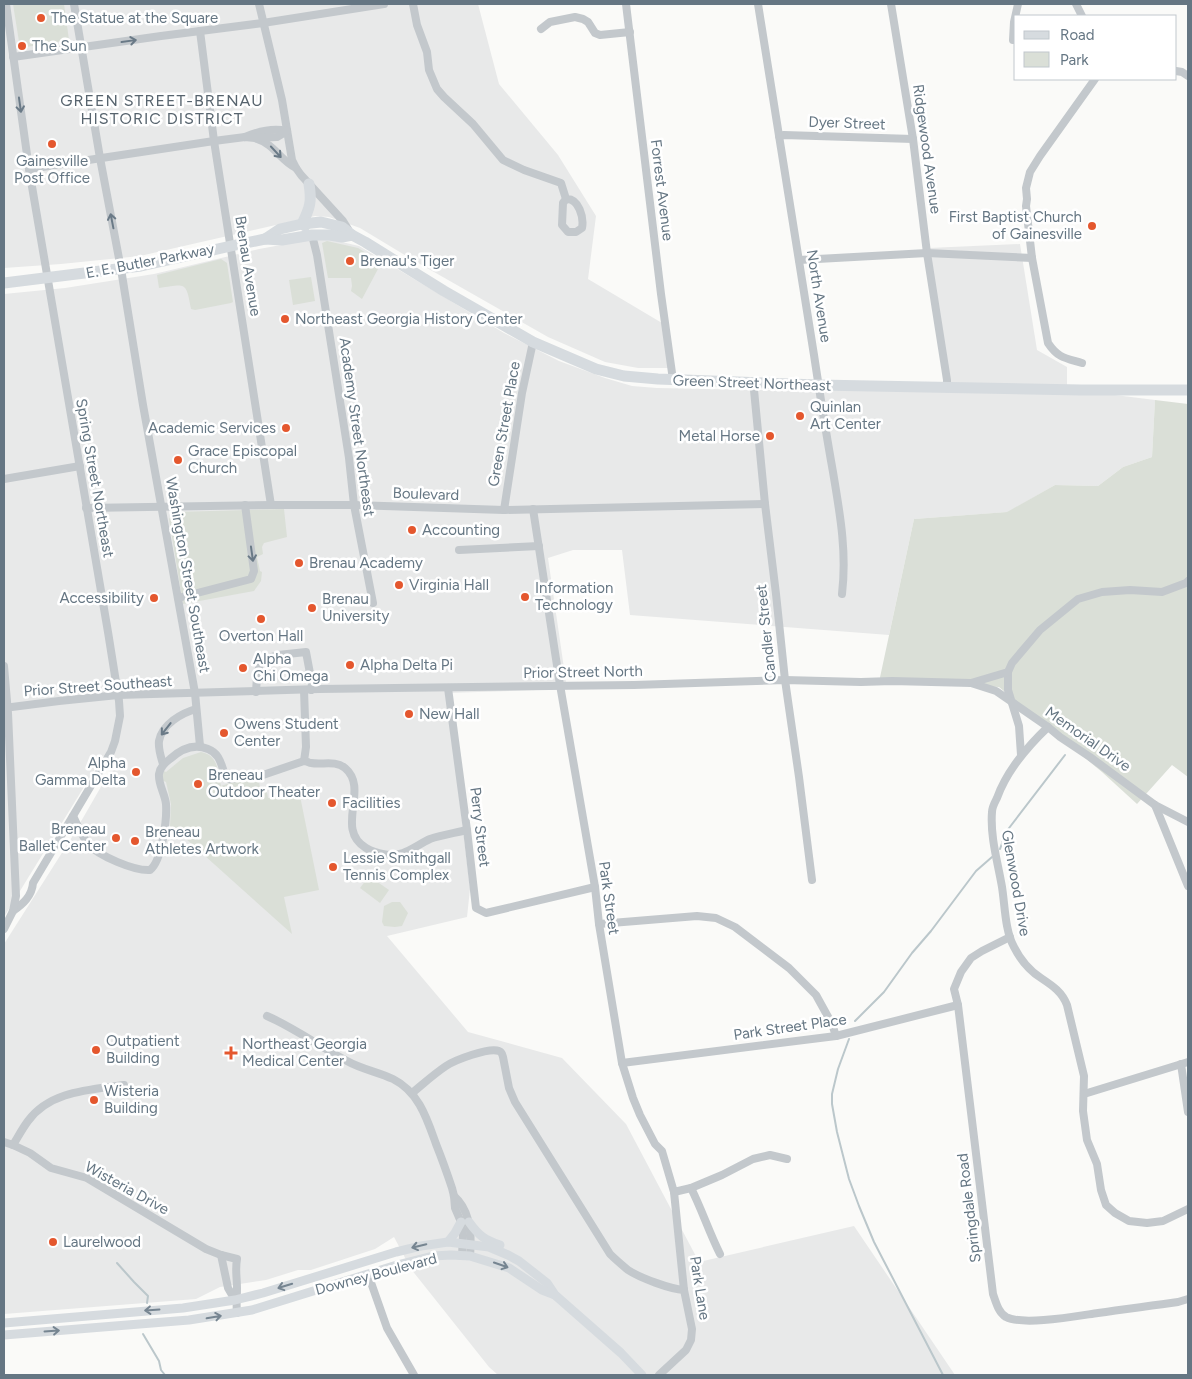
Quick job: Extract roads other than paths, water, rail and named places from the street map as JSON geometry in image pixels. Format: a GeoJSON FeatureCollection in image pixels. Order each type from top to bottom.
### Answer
{"type":"FeatureCollection","features":[{"type":"Feature","properties":{"kind":"highway"},"geometry":{"type":"LineString","coordinates":[[309,184],[310,208],[302,224],[308,228],[312,235]]}},
{"type":"Feature","properties":{"kind":"highway","name":"E. E. Butler Parkway"},"geometry":{"type":"LineString","coordinates":[[265,239],[280,229],[312,222],[342,227],[352,235]]}},
{"type":"Feature","properties":{"kind":"highway","name":"E. E. Butler Parkway"},"geometry":{"type":"LineString","coordinates":[[4,283],[141,266],[265,239],[282,240],[312,235],[352,235]]}},
{"type":"Feature","properties":{"kind":"highway","name":"Green Street Northeast"},"geometry":{"type":"LineString","coordinates":[[352,235],[532,342],[577,362],[608,373],[673,380],[818,385],[1188,390]]}},
{"type":"Feature","properties":{"kind":"main road"},"geometry":{"type":"LineString","coordinates":[[448,1242],[465,1222],[488,1241],[503,1246],[519,1261]]}},
{"type":"Feature","properties":{"kind":"main road","name":"Downey Boulevard"},"geometry":{"type":"LineString","coordinates":[[4,1323],[183,1308],[235,1300],[382,1256],[421,1246],[448,1242],[489,1247],[499,1251],[519,1261],[547,1283],[555,1295]]}},
{"type":"Feature","properties":{"kind":"main road"},"geometry":{"type":"LineString","coordinates":[[368,1274],[382,1256]]}},
{"type":"Feature","properties":{"kind":"main road","name":"Downey Boulevard"},"geometry":{"type":"LineString","coordinates":[[4,1335],[151,1324],[237,1313],[433,1256],[466,1256],[509,1268],[542,1290],[555,1295]]}},
{"type":"Feature","properties":{"kind":"main road"},"geometry":{"type":"LineString","coordinates":[[350,1279],[363,1262]]}},
{"type":"Feature","properties":{"kind":"main road"},"geometry":{"type":"LineString","coordinates":[[555,1295],[621,1353],[642,1375]]}},
{"type":"Feature","properties":{"kind":"street","name":"Spring Street Northeast"},"geometry":{"type":"LineString","coordinates":[[4,928],[13,912],[23,905],[32,890],[33,883],[107,758],[115,742],[120,716],[80,466],[29,169],[6,4]]}},
{"type":"Feature","properties":{"kind":"street","name":"Washington Street Southeast"},"geometry":{"type":"LineString","coordinates":[[74,4],[195,694],[200,746]]}},
{"type":"Feature","properties":{"kind":"street"},"geometry":{"type":"LineString","coordinates":[[259,4],[282,100],[292,160],[296,168],[343,221],[352,235]]}},
{"type":"Feature","properties":{"kind":"street"},"geometry":{"type":"LineString","coordinates":[[13,57],[263,24],[384,4]]}},
{"type":"Feature","properties":{"kind":"street"},"geometry":{"type":"LineString","coordinates":[[413,4],[417,25],[427,52],[428,70],[444,97],[472,124],[503,160],[524,170],[561,183],[566,199]]}},
{"type":"Feature","properties":{"kind":"street","name":"Forrest Avenue"},"geometry":{"type":"LineString","coordinates":[[626,4],[673,380]]}},
{"type":"Feature","properties":{"kind":"street","name":"North Avenue"},"geometry":{"type":"LineString","coordinates":[[758,4],[842,528],[845,575],[842,594]]}},
{"type":"Feature","properties":{"kind":"street","name":"Ridgewood Avenue"},"geometry":{"type":"LineString","coordinates":[[891,4],[913,139],[926,253],[948,380],[947,388]]}},
{"type":"Feature","properties":{"kind":"street"},"geometry":{"type":"LineString","coordinates":[[541,29],[550,22],[575,17],[588,22],[595,33],[600,35],[630,32]]}},
{"type":"Feature","properties":{"kind":"street"},"geometry":{"type":"LineString","coordinates":[[1013,40],[1014,22]]}},
{"type":"Feature","properties":{"kind":"street","name":"Brenau Avenue"},"geometry":{"type":"LineString","coordinates":[[200,31],[214,141],[271,505]]}},
{"type":"Feature","properties":{"kind":"street"},"geometry":{"type":"LineString","coordinates":[[1082,363],[1062,357],[1054,352],[1048,343],[1032,258],[1026,206],[1026,188],[1030,172],[1040,156],[1094,80]]}},
{"type":"Feature","properties":{"kind":"street"},"geometry":{"type":"LineString","coordinates":[[245,137],[254,133],[277,129],[287,131]]}},
{"type":"Feature","properties":{"kind":"street"},"geometry":{"type":"LineString","coordinates":[[29,169],[214,141],[245,137],[277,136],[287,131]]}},
{"type":"Feature","properties":{"kind":"street","name":"Dyer Street"},"geometry":{"type":"LineString","coordinates":[[779,136],[913,139]]}},
{"type":"Feature","properties":{"kind":"street"},"geometry":{"type":"LineString","coordinates":[[255,138],[264,141],[288,164],[296,168]]}},
{"type":"Feature","properties":{"kind":"street","name":"Academy Street Northeast"},"geometry":{"type":"LineString","coordinates":[[312,235],[317,255],[349,458],[354,505],[373,603]]}},
{"type":"Feature","properties":{"kind":"street"},"geometry":{"type":"LineString","coordinates":[[799,260],[926,253],[1032,258]]}},
{"type":"Feature","properties":{"kind":"street","name":"Green Street Place"},"geometry":{"type":"LineString","coordinates":[[504,510],[532,342]]}},
{"type":"Feature","properties":{"kind":"street","name":"Candler Street"},"geometry":{"type":"LineString","coordinates":[[751,383],[754,390],[785,680],[800,778],[812,880]]}},
{"type":"Feature","properties":{"kind":"street"},"geometry":{"type":"LineString","coordinates":[[4,479],[80,466]]}},
{"type":"Feature","properties":{"kind":"street","name":"Boulevard"},"geometry":{"type":"LineString","coordinates":[[86,508],[354,505],[504,510],[765,504]]}},
{"type":"Feature","properties":{"kind":"street"},"geometry":{"type":"LineString","coordinates":[[178,598],[251,580],[254,571],[245,505]]}},
{"type":"Feature","properties":{"kind":"street","name":"Park Street"},"geometry":{"type":"LineString","coordinates":[[533,509],[622,1063],[640,1116],[655,1144],[662,1151],[674,1192]]}},
{"type":"Feature","properties":{"kind":"street"},"geometry":{"type":"LineString","coordinates":[[459,550],[539,546]]}},
{"type":"Feature","properties":{"kind":"street"},"geometry":{"type":"LineString","coordinates":[[1021,755],[1019,726],[1008,690],[1008,672],[1012,663],[1040,630],[1078,599],[1102,592],[1130,590],[1162,592],[1188,582]]}},
{"type":"Feature","properties":{"kind":"street"},"geometry":{"type":"LineString","coordinates":[[256,692],[260,660],[278,655],[306,652],[312,684],[307,690],[304,760]]}},
{"type":"Feature","properties":{"kind":"street"},"geometry":{"type":"LineString","coordinates":[[4,666],[16,883],[16,902],[13,912]]}},
{"type":"Feature","properties":{"kind":"street"},"geometry":{"type":"LineString","coordinates":[[971,683],[1008,672]]}},
{"type":"Feature","properties":{"kind":"street","name":"Prior Street North"},"geometry":{"type":"LineString","coordinates":[[195,694],[785,680],[971,683]]}},
{"type":"Feature","properties":{"kind":"street","name":"Memorial Drive"},"geometry":{"type":"LineString","coordinates":[[971,683],[996,691],[1155,805],[1188,822]]}},
{"type":"Feature","properties":{"kind":"street","name":"Perry Street"},"geometry":{"type":"LineString","coordinates":[[448,688],[476,908],[486,912],[595,887]]}},
{"type":"Feature","properties":{"kind":"street","name":"Prior Street Southeast"},"geometry":{"type":"LineString","coordinates":[[5,708],[118,695],[195,694]]}},
{"type":"Feature","properties":{"kind":"street"},"geometry":{"type":"LineString","coordinates":[[163,764],[159,750],[161,734],[179,715],[196,709]]}},
{"type":"Feature","properties":{"kind":"street","name":"Glenwood Drive"},"geometry":{"type":"LineString","coordinates":[[1048,728],[1021,755],[1001,787],[992,810],[994,844],[1010,937],[1013,946],[1026,965],[1064,996],[1071,1017],[1084,1076],[1084,1112],[1088,1140],[1097,1164],[1101,1190],[1106,1205],[1115,1213],[1129,1220],[1147,1223],[1163,1221],[1188,1209]]}},
{"type":"Feature","properties":{"kind":"street"},"geometry":{"type":"LineString","coordinates":[[73,816],[89,844],[113,860],[133,869],[150,870],[155,864],[164,836],[166,820],[164,790],[159,780],[160,769],[176,753],[190,747],[200,746],[211,750],[220,758],[226,777],[229,779],[263,776],[304,760],[312,764],[330,762],[344,767],[355,785],[352,806],[352,832],[360,845],[372,851],[385,854],[402,853],[429,840],[467,830]]}},
{"type":"Feature","properties":{"kind":"street"},"geometry":{"type":"LineString","coordinates":[[1155,805],[1188,886]]}},
{"type":"Feature","properties":{"kind":"street"},"geometry":{"type":"LineString","coordinates":[[16,883],[33,883]]}},
{"type":"Feature","properties":{"kind":"street"},"geometry":{"type":"LineString","coordinates":[[599,924],[697,916],[716,918],[735,927],[789,968],[816,995],[832,1024],[836,1036]]}},
{"type":"Feature","properties":{"kind":"street","name":"Springdale Road"},"geometry":{"type":"LineString","coordinates":[[1010,937],[971,958],[961,972],[954,989],[958,1006],[993,1294],[997,1307],[1006,1317],[1016,1320],[1046,1320],[1178,1302],[1188,1299]]}},
{"type":"Feature","properties":{"kind":"street","name":"Park Street Place"},"geometry":{"type":"LineString","coordinates":[[622,1063],[836,1036],[958,1006]]}},
{"type":"Feature","properties":{"kind":"street"},"geometry":{"type":"LineString","coordinates":[[267,1016],[352,1064],[393,1079],[412,1093],[424,1112],[454,1196],[454,1208],[465,1222],[466,1256]]}},
{"type":"Feature","properties":{"kind":"street"},"geometry":{"type":"LineString","coordinates":[[412,1093],[447,1065],[488,1051],[498,1050],[501,1052],[514,1102],[610,1254],[629,1271],[650,1280],[684,1290]]}},
{"type":"Feature","properties":{"kind":"street"},"geometry":{"type":"LineString","coordinates":[[1084,1094],[1185,1063],[1188,1112]]}},
{"type":"Feature","properties":{"kind":"street"},"geometry":{"type":"LineString","coordinates":[[13,1144],[35,1113],[51,1101],[83,1090],[124,1085]]}},
{"type":"Feature","properties":{"kind":"street","name":"Wisteria Drive"},"geometry":{"type":"LineString","coordinates":[[4,1142],[13,1144],[30,1153],[51,1168],[87,1178],[206,1249],[237,1259],[235,1269],[235,1300]]}},
{"type":"Feature","properties":{"kind":"street"},"geometry":{"type":"LineString","coordinates":[[674,1192],[691,1188],[753,1159],[770,1155],[787,1159]]}},
{"type":"Feature","properties":{"kind":"street"},"geometry":{"type":"LineString","coordinates":[[691,1188],[701,1207],[711,1236],[720,1254]]}},
{"type":"Feature","properties":{"kind":"street","name":"Park Lane"},"geometry":{"type":"LineString","coordinates":[[659,1375],[686,1350],[692,1329],[684,1290],[674,1192]]}},
{"type":"Feature","properties":{"kind":"street"},"geometry":{"type":"LineString","coordinates":[[221,1255],[228,1288],[235,1300],[237,1313]]}},
{"type":"Feature","properties":{"kind":"street"},"geometry":{"type":"LineString","coordinates":[[368,1274],[387,1328],[414,1375]]}},
{"type":"Feature","properties":{"kind":"waterway"},"geometry":{"type":"LineString","coordinates":[[1000,849],[1006,832],[1065,755]]}},
{"type":"Feature","properties":{"kind":"waterway"},"geometry":{"type":"LineString","coordinates":[[855,1021],[884,992],[976,871],[992,857]]}},
{"type":"Feature","properties":{"kind":"waterway"},"geometry":{"type":"LineString","coordinates":[[849,1039],[838,1069],[832,1094],[837,1132],[849,1179],[874,1242],[943,1375]]}},
{"type":"Feature","properties":{"kind":"waterway"},"geometry":{"type":"LineString","coordinates":[[117,1263],[148,1296],[147,1303]]}},
{"type":"Feature","properties":{"kind":"waterway"},"geometry":{"type":"LineString","coordinates":[[143,1334],[165,1375]]}},
{"type":"Feature","properties":{"kind":"place","name":"The Statue at the Square"},"geometry":{"type":"Point","coordinates":[41,18]}},
{"type":"Feature","properties":{"kind":"place","name":"The Sun"},"geometry":{"type":"Point","coordinates":[22,46]}},
{"type":"Feature","properties":{"kind":"place","name":"Gainesville Post Office"},"geometry":{"type":"Point","coordinates":[52,144]}},
{"type":"Feature","properties":{"kind":"place","name":"First Baptist Church of Gainesville"},"geometry":{"type":"Point","coordinates":[1092,226]}},
{"type":"Feature","properties":{"kind":"place","name":"Brenau's Tiger"},"geometry":{"type":"Point","coordinates":[350,261]}},
{"type":"Feature","properties":{"kind":"place","name":"Northeast Georgia History Center"},"geometry":{"type":"Point","coordinates":[285,319]}},
{"type":"Feature","properties":{"kind":"place","name":"Quinlan Art Center"},"geometry":{"type":"Point","coordinates":[800,416]}},
{"type":"Feature","properties":{"kind":"place","name":"Academic Services"},"geometry":{"type":"Point","coordinates":[286,428]}},
{"type":"Feature","properties":{"kind":"place","name":"Metal Horse"},"geometry":{"type":"Point","coordinates":[770,436]}},
{"type":"Feature","properties":{"kind":"place","name":"Grace Episcopal Church"},"geometry":{"type":"Point","coordinates":[178,460]}},
{"type":"Feature","properties":{"kind":"place","name":"Accounting"},"geometry":{"type":"Point","coordinates":[412,530]}},
{"type":"Feature","properties":{"kind":"place","name":"Brenau Academy"},"geometry":{"type":"Point","coordinates":[299,563]}},
{"type":"Feature","properties":{"kind":"place","name":"Virginia Hall"},"geometry":{"type":"Point","coordinates":[399,585]}},
{"type":"Feature","properties":{"kind":"place","name":"Information Technology"},"geometry":{"type":"Point","coordinates":[525,597]}},
{"type":"Feature","properties":{"kind":"place","name":"Accessibility"},"geometry":{"type":"Point","coordinates":[154,598]}},
{"type":"Feature","properties":{"kind":"place","name":"Brenau University"},"geometry":{"type":"Point","coordinates":[312,608]}},
{"type":"Feature","properties":{"kind":"place","name":"Overton Hall"},"geometry":{"type":"Point","coordinates":[261,619]}},
{"type":"Feature","properties":{"kind":"place","name":"Alpha Delta Pi"},"geometry":{"type":"Point","coordinates":[350,665]}},
{"type":"Feature","properties":{"kind":"place","name":"Alpha Chi Omega"},"geometry":{"type":"Point","coordinates":[243,668]}},
{"type":"Feature","properties":{"kind":"place","name":"New Hall"},"geometry":{"type":"Point","coordinates":[409,714]}},
{"type":"Feature","properties":{"kind":"place","name":"Owens Student Center"},"geometry":{"type":"Point","coordinates":[224,733]}},
{"type":"Feature","properties":{"kind":"place","name":"Alpha Gamma Delta"},"geometry":{"type":"Point","coordinates":[136,772]}},
{"type":"Feature","properties":{"kind":"place","name":"Breneau Outdoor Theater"},"geometry":{"type":"Point","coordinates":[198,784]}},
{"type":"Feature","properties":{"kind":"place","name":"Facilities"},"geometry":{"type":"Point","coordinates":[332,803]}},
{"type":"Feature","properties":{"kind":"place","name":"Breneau Ballet Center"},"geometry":{"type":"Point","coordinates":[116,838]}},
{"type":"Feature","properties":{"kind":"place","name":"Breneau Athletes Artwork"},"geometry":{"type":"Point","coordinates":[135,841]}},
{"type":"Feature","properties":{"kind":"place","name":"Lessie Smithgall Tennis Complex"},"geometry":{"type":"Point","coordinates":[333,867]}},
{"type":"Feature","properties":{"kind":"place","name":"Outpatient Building"},"geometry":{"type":"Point","coordinates":[96,1050]}},
{"type":"Feature","properties":{"kind":"place","name":"Northeast Georgia Medical Center"},"geometry":{"type":"Point","coordinates":[231,1053]}},
{"type":"Feature","properties":{"kind":"place","name":"Wisteria Building"},"geometry":{"type":"Point","coordinates":[94,1100]}},
{"type":"Feature","properties":{"kind":"place","name":"Laurelwood"},"geometry":{"type":"Point","coordinates":[53,1242]}},
{"type":"Feature","properties":{"kind":"district","name":"GREEN STREET-BRENAU HISTORIC DISTRICT"},"geometry":{"type":"Point","coordinates":[162,109]}}]}
